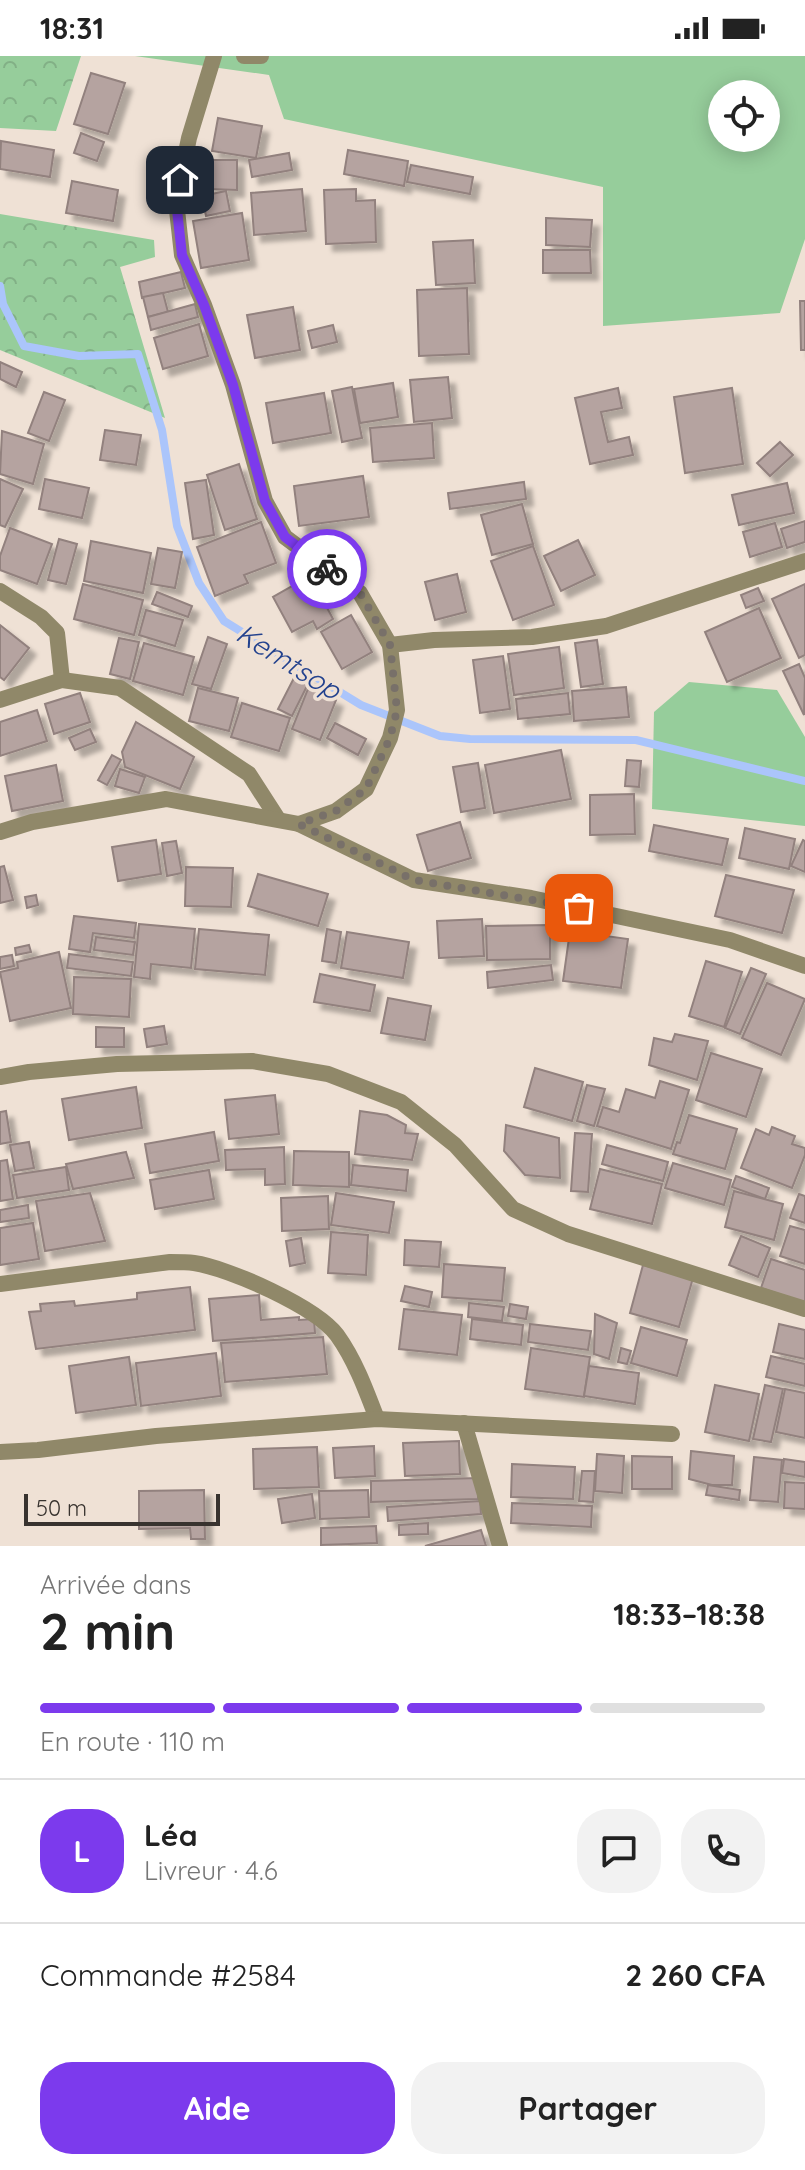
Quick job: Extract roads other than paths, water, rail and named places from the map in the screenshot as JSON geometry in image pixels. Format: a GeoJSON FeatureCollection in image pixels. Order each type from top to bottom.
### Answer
{"type":"FeatureCollection","features":[{"type":"Feature","properties":{"kind":"street"},"geometry":{"type":"LineString","coordinates":[[214,56],[189,138],[176,201],[182,255],[233,385],[265,501],[285,537],[360,593],[390,645],[397,710],[390,738],[366,789],[336,811],[299,824]]}},
{"type":"Feature","properties":{"kind":"street"},"geometry":{"type":"LineString","coordinates":[[244,56],[261,56]]}},
{"type":"Feature","properties":{"kind":"street"},"geometry":{"type":"LineString","coordinates":[[390,645],[434,640],[532,637],[606,626],[805,561]]}},
{"type":"Feature","properties":{"kind":"street"},"geometry":{"type":"LineString","coordinates":[[0,591],[41,617],[57,633],[62,680]]}},
{"type":"Feature","properties":{"kind":"street"},"geometry":{"type":"LineString","coordinates":[[0,700],[62,680],[120,688],[249,774],[278,819]]}},
{"type":"Feature","properties":{"kind":"street"},"geometry":{"type":"LineString","coordinates":[[0,832],[32,822],[166,799],[299,824],[414,880],[531,898],[716,937],[805,966]]}},
{"type":"Feature","properties":{"kind":"street"},"geometry":{"type":"LineString","coordinates":[[0,1077],[117,1064],[252,1061],[328,1074],[401,1102],[455,1145],[513,1209],[568,1234],[805,1309]]}},
{"type":"Feature","properties":{"kind":"street"},"geometry":{"type":"LineString","coordinates":[[0,1284],[170,1262],[195,1263],[220,1271],[308,1310],[335,1333],[362,1380],[377,1419]]}},
{"type":"Feature","properties":{"kind":"street"},"geometry":{"type":"LineString","coordinates":[[0,1452],[377,1419],[672,1434]]}},
{"type":"Feature","properties":{"kind":"street"},"geometry":{"type":"LineString","coordinates":[[464,1423],[500,1546]]}},
{"type":"Feature","properties":{"kind":"waterway","name":"Kemtsop"},"geometry":{"type":"LineString","coordinates":[[0,286],[3,304],[24,346],[79,356],[138,354],[162,430],[177,526],[199,583],[224,621],[361,705],[440,736],[636,740],[805,781]]}}]}
